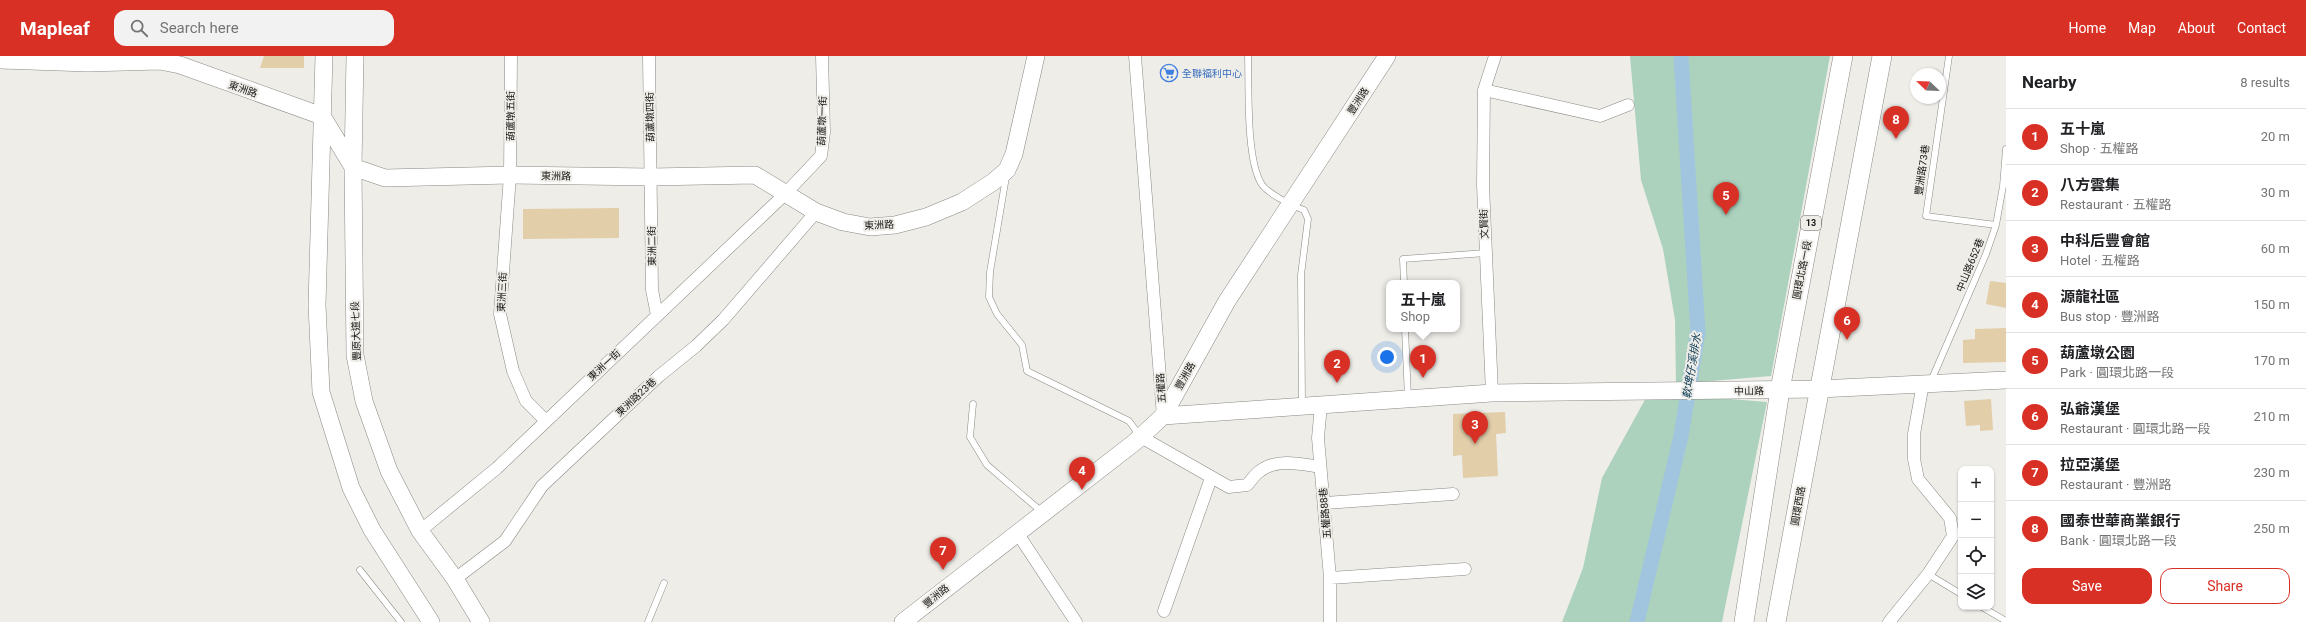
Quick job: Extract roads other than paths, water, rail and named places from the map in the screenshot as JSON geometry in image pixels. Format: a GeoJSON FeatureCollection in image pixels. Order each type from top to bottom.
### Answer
{"type":"FeatureCollection","features":[{"type":"Feature","properties":{"kind":"main road","name":"圓環北路一段"},"geometry":{"type":"LineString","coordinates":[[1780,390],[1843,56]]}},
{"type":"Feature","properties":{"kind":"main road"},"geometry":{"type":"LineString","coordinates":[[1819,389],[1882,56]]}},
{"type":"Feature","properties":{"kind":"main road","name":"圓環西路"},"geometry":{"type":"LineString","coordinates":[[1776,622],[1819,389]]}},
{"type":"Feature","properties":{"kind":"main road","name":"13"},"geometry":{"type":"LineString","coordinates":[[1744,622],[1780,390]]}},
{"type":"Feature","properties":{"kind":"street"},"geometry":{"type":"LineString","coordinates":[[324,56],[317,305],[321,392],[351,488],[372,530],[431,622]]}},
{"type":"Feature","properties":{"kind":"street","name":"豐原大道七段"},"geometry":{"type":"LineString","coordinates":[[355,56],[353,167],[355,355],[364,401],[389,471],[420,531],[455,579],[481,622]]}},
{"type":"Feature","properties":{"kind":"street","name":"葫蘆墩五街"},"geometry":{"type":"LineString","coordinates":[[510,175],[511,56]]}},
{"type":"Feature","properties":{"kind":"street","name":"葫蘆墩四街"},"geometry":{"type":"LineString","coordinates":[[649,56],[651,177]]}},
{"type":"Feature","properties":{"kind":"street","name":"葫蘆墩一街"},"geometry":{"type":"LineString","coordinates":[[784,195],[821,156],[824,132],[822,56]]}},
{"type":"Feature","properties":{"kind":"street"},"geometry":{"type":"LineString","coordinates":[[1007,170],[1014,154],[1036,56]]}},
{"type":"Feature","properties":{"kind":"street","name":"五權路"},"geometry":{"type":"LineString","coordinates":[[1136,56],[1163,416],[1492,393]]}},
{"type":"Feature","properties":{"kind":"street","name":"豐洲路"},"geometry":{"type":"LineString","coordinates":[[903,622],[920,617],[956,580],[1018,534],[1141,437],[1163,416],[1227,301],[1387,56]]}},
{"type":"Feature","properties":{"kind":"street","name":"文賢街"},"geometry":{"type":"LineString","coordinates":[[1492,393],[1483,185],[1484,90],[1495,56]]}},
{"type":"Feature","properties":{"kind":"street","name":"東洲路"},"geometry":{"type":"LineString","coordinates":[[0,60],[88,63],[170,62],[322,116]]}},
{"type":"Feature","properties":{"kind":"street"},"geometry":{"type":"LineString","coordinates":[[1484,90],[1600,116],[1628,105]]}},
{"type":"Feature","properties":{"kind":"street"},"geometry":{"type":"LineString","coordinates":[[322,116],[353,167]]}},
{"type":"Feature","properties":{"kind":"street","name":"東洲路"},"geometry":{"type":"LineString","coordinates":[[353,167],[384,178],[510,175],[651,177],[755,175],[784,195],[816,212],[858,226],[895,225],[926,217],[962,202],[1007,170]]}},
{"type":"Feature","properties":{"kind":"street","name":"東洲三街"},"geometry":{"type":"LineString","coordinates":[[510,175],[500,314],[513,371],[526,401],[546,420]]}},
{"type":"Feature","properties":{"kind":"street","name":"東洲二街"},"geometry":{"type":"LineString","coordinates":[[651,177],[652,290],[657,315]]}},
{"type":"Feature","properties":{"kind":"street","name":"東洲一街"},"geometry":{"type":"LineString","coordinates":[[420,531],[497,468],[784,195]]}},
{"type":"Feature","properties":{"kind":"street","name":"東洲路23巷"},"geometry":{"type":"LineString","coordinates":[[455,579],[505,541],[542,486],[648,386],[696,346],[723,320],[816,212]]}},
{"type":"Feature","properties":{"kind":"street","name":"中山路"},"geometry":{"type":"LineString","coordinates":[[1492,393],[1780,390],[2006,380]]}},
{"type":"Feature","properties":{"kind":"street"},"geometry":{"type":"LineString","coordinates":[[1890,622],[1928,574],[1953,536],[1953,526],[1950,518],[1918,479],[1914,459],[1914,434],[1926,383]]}},
{"type":"Feature","properties":{"kind":"street","name":"五權路88巷"},"geometry":{"type":"LineString","coordinates":[[1320,405],[1318,438],[1325,502],[1330,578],[1330,622]]}},
{"type":"Feature","properties":{"kind":"street"},"geometry":{"type":"LineString","coordinates":[[1141,437],[1229,487],[1247,485],[1260,471],[1278,463],[1300,463],[1320,467]]}},
{"type":"Feature","properties":{"kind":"street"},"geometry":{"type":"LineString","coordinates":[[1164,611],[1211,478]]}},
{"type":"Feature","properties":{"kind":"street"},"geometry":{"type":"LineString","coordinates":[[1325,502],[1453,494]]}},
{"type":"Feature","properties":{"kind":"street"},"geometry":{"type":"LineString","coordinates":[[1018,534],[1076,622]]}},
{"type":"Feature","properties":{"kind":"street"},"geometry":{"type":"LineString","coordinates":[[1330,578],[1465,569]]}},
{"type":"Feature","properties":{"kind":"lane"},"geometry":{"type":"LineString","coordinates":[[1248,56],[1251,151],[1261,184],[1290,205],[1304,210],[1308,219],[1301,275],[1302,406]]}},
{"type":"Feature","properties":{"kind":"lane","name":"豐洲路73巷"},"geometry":{"type":"LineString","coordinates":[[1949,56],[1926,216],[1996,225]]}},
{"type":"Feature","properties":{"kind":"lane","name":"中山路652巷"},"geometry":{"type":"LineString","coordinates":[[1926,383],[1984,261],[1996,225],[2003,186],[2006,149]]}},
{"type":"Feature","properties":{"kind":"lane"},"geometry":{"type":"LineString","coordinates":[[1007,170],[990,272],[989,297],[997,314],[1022,345],[1028,371],[1130,421],[1141,437]]}},
{"type":"Feature","properties":{"kind":"lane"},"geometry":{"type":"LineString","coordinates":[[1404,280],[1403,259],[1486,254]]}},
{"type":"Feature","properties":{"kind":"lane"},"geometry":{"type":"LineString","coordinates":[[1405,332],[1408,398]]}},
{"type":"Feature","properties":{"kind":"lane"},"geometry":{"type":"LineString","coordinates":[[972,404],[970,438],[983,459],[987,465],[1043,513]]}},
{"type":"Feature","properties":{"kind":"lane"},"geometry":{"type":"LineString","coordinates":[[360,570],[401,622]]}},
{"type":"Feature","properties":{"kind":"lane"},"geometry":{"type":"LineString","coordinates":[[1928,574],[1958,592]]}},
{"type":"Feature","properties":{"kind":"lane"},"geometry":{"type":"LineString","coordinates":[[648,622],[664,583]]}},
{"type":"Feature","properties":{"kind":"lane"},"geometry":{"type":"LineString","coordinates":[[1987,610],[2006,621]]}},
{"type":"Feature","properties":{"kind":"waterway","name":"軟埤仔溪排水"},"geometry":{"type":"LineString","coordinates":[[1637,622],[1681,436],[1698,332],[1681,56]]}},
{"type":"Feature","properties":{"kind":"place","name":"全聯福利中心"},"geometry":{"type":"Point","coordinates":[1169,73]}},
{"type":"Feature","properties":{"kind":"place","name":"國泰世華商業銀行"},"geometry":{"type":"Point","coordinates":[1896,139]}},
{"type":"Feature","properties":{"kind":"place","name":"葫蘆墩公園"},"geometry":{"type":"Point","coordinates":[1726,215]}},
{"type":"Feature","properties":{"kind":"place","name":"弘爺漢堡"},"geometry":{"type":"Point","coordinates":[1847,340]}},
{"type":"Feature","properties":{"kind":"place","name":"五十嵐"},"geometry":{"type":"Point","coordinates":[1423,378]}},
{"type":"Feature","properties":{"kind":"place","name":"八方雲集"},"geometry":{"type":"Point","coordinates":[1337,383]}},
{"type":"Feature","properties":{"kind":"place","name":"中科后豐會館"},"geometry":{"type":"Point","coordinates":[1475,444]}},
{"type":"Feature","properties":{"kind":"place","name":"源龍社區"},"geometry":{"type":"Point","coordinates":[1082,490]}},
{"type":"Feature","properties":{"kind":"place","name":"拉亞漢堡"},"geometry":{"type":"Point","coordinates":[943,570]}}]}
